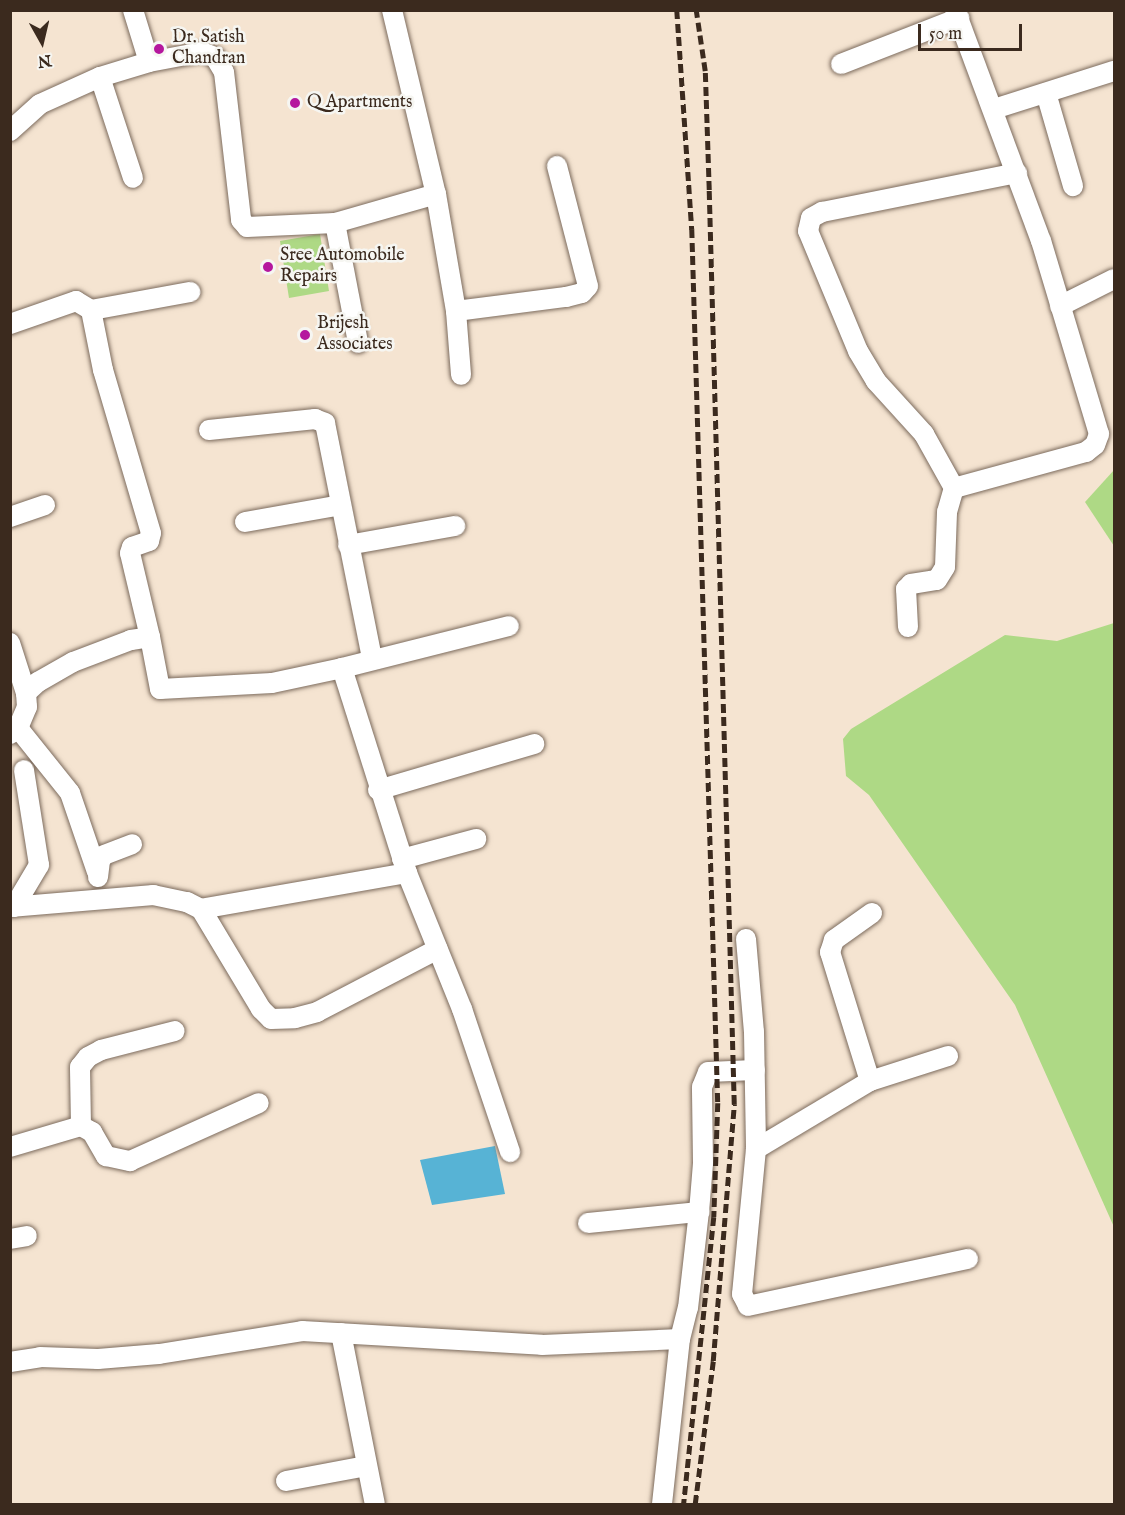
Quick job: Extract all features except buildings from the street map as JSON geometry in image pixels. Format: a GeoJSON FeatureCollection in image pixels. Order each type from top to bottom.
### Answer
{"type":"FeatureCollection","features":[{"type":"Feature","properties":{"kind":"street"},"geometry":{"type":"LineString","coordinates":[[133,10],[149,62]]}},
{"type":"Feature","properties":{"kind":"street"},"geometry":{"type":"LineString","coordinates":[[392,10],[436,194],[456,311],[461,375]]}},
{"type":"Feature","properties":{"kind":"street"},"geometry":{"type":"LineString","coordinates":[[841,64],[957,14],[1017,173],[1097,422],[1100,434],[1095,445],[1086,452],[954,488]]}},
{"type":"Feature","properties":{"kind":"street"},"geometry":{"type":"LineString","coordinates":[[10,131],[40,104],[100,77],[149,62],[202,52],[215,57],[224,72],[241,220],[247,227],[335,223],[436,194]]}},
{"type":"Feature","properties":{"kind":"street"},"geometry":{"type":"LineString","coordinates":[[994,109],[1114,71]]}},
{"type":"Feature","properties":{"kind":"street"},"geometry":{"type":"LineString","coordinates":[[100,77],[133,178]]}},
{"type":"Feature","properties":{"kind":"street"},"geometry":{"type":"LineString","coordinates":[[1046,93],[1073,186]]}},
{"type":"Feature","properties":{"kind":"street"},"geometry":{"type":"LineString","coordinates":[[456,311],[582,293],[588,286],[588,277],[557,166]]}},
{"type":"Feature","properties":{"kind":"street"},"geometry":{"type":"LineString","coordinates":[[908,627],[906,589],[911,584],[937,580],[945,567],[947,512],[954,488],[924,434],[876,381],[858,351],[808,231],[811,218],[822,212],[1017,173]]}},
{"type":"Feature","properties":{"kind":"street"},"geometry":{"type":"LineString","coordinates":[[335,223],[358,343]]}},
{"type":"Feature","properties":{"kind":"street"},"geometry":{"type":"LineString","coordinates":[[1060,306],[1114,279]]}},
{"type":"Feature","properties":{"kind":"street"},"geometry":{"type":"LineString","coordinates":[[10,324],[76,301],[91,310],[189,292]]}},
{"type":"Feature","properties":{"kind":"street"},"geometry":{"type":"LineString","coordinates":[[91,310],[103,369],[151,533],[149,541],[132,547],[130,553],[160,690],[272,683],[509,626]]}},
{"type":"Feature","properties":{"kind":"street"},"geometry":{"type":"LineString","coordinates":[[209,430],[315,419],[325,423],[372,659]]}},
{"type":"Feature","properties":{"kind":"street"},"geometry":{"type":"LineString","coordinates":[[10,517],[45,505]]}},
{"type":"Feature","properties":{"kind":"street"},"geometry":{"type":"LineString","coordinates":[[245,522],[341,505]]}},
{"type":"Feature","properties":{"kind":"street"},"geometry":{"type":"LineString","coordinates":[[348,545],[455,526]]}},
{"type":"Feature","properties":{"kind":"street"},"geometry":{"type":"LineString","coordinates":[[26,693],[73,662],[150,637]]}},
{"type":"Feature","properties":{"kind":"street"},"geometry":{"type":"LineString","coordinates":[[10,644],[26,693],[27,707],[14,731],[70,793],[97,872],[101,898]]}},
{"type":"Feature","properties":{"kind":"street"},"geometry":{"type":"LineString","coordinates":[[342,668],[378,790],[438,949],[510,1152]]}},
{"type":"Feature","properties":{"kind":"street"},"geometry":{"type":"LineString","coordinates":[[378,790],[534,744]]}},
{"type":"Feature","properties":{"kind":"street"},"geometry":{"type":"LineString","coordinates":[[12,907],[39,865],[24,770]]}},
{"type":"Feature","properties":{"kind":"street"},"geometry":{"type":"LineString","coordinates":[[12,907],[153,895],[201,909],[405,866],[476,839]]}},
{"type":"Feature","properties":{"kind":"street"},"geometry":{"type":"LineString","coordinates":[[97,872],[104,855],[132,844]]}},
{"type":"Feature","properties":{"kind":"street"},"geometry":{"type":"LineString","coordinates":[[201,909],[261,1008],[271,1019],[295,1018],[317,1011],[438,949]]}},
{"type":"Feature","properties":{"kind":"street"},"geometry":{"type":"LineString","coordinates":[[870,1081],[830,952],[834,940],[872,913]]}},
{"type":"Feature","properties":{"kind":"street"},"geometry":{"type":"LineString","coordinates":[[746,939],[755,1070],[756,1149],[742,1294],[748,1306],[968,1259]]}},
{"type":"Feature","properties":{"kind":"street"},"geometry":{"type":"LineString","coordinates":[[81,1126],[80,1067],[88,1057],[101,1050],[175,1031]]}},
{"type":"Feature","properties":{"kind":"street"},"geometry":{"type":"LineString","coordinates":[[756,1149],[870,1081],[948,1056]]}},
{"type":"Feature","properties":{"kind":"street"},"geometry":{"type":"LineString","coordinates":[[662,1504],[680,1339],[688,1308],[699,1212],[704,1076],[717,1070],[755,1070]]}},
{"type":"Feature","properties":{"kind":"street"},"geometry":{"type":"LineString","coordinates":[[10,1147],[81,1126],[92,1132],[106,1156],[130,1161],[259,1103]]}},
{"type":"Feature","properties":{"kind":"street"},"geometry":{"type":"LineString","coordinates":[[588,1223],[699,1212]]}},
{"type":"Feature","properties":{"kind":"street"},"geometry":{"type":"LineString","coordinates":[[10,1362],[40,1357],[98,1359],[159,1354],[303,1331],[542,1345],[680,1339]]}},
{"type":"Feature","properties":{"kind":"street"},"geometry":{"type":"LineString","coordinates":[[341,1333],[375,1504]]}},
{"type":"Feature","properties":{"kind":"street"},"geometry":{"type":"LineString","coordinates":[[286,1481],[366,1466]]}},
{"type":"Feature","properties":{"kind":"green space"},"geometry":{"type":"Polygon","coordinates":[[[320,234],[329,291],[289,298],[280,241],[320,234]]]}},
{"type":"Feature","properties":{"kind":"green space"},"geometry":{"type":"Polygon","coordinates":[[[1114,470],[1114,546],[1085,502],[1114,470]]]}},
{"type":"Feature","properties":{"kind":"green space"},"geometry":{"type":"Polygon","coordinates":[[[1114,623],[1114,1227],[1015,1005],[869,795],[846,776],[843,739],[851,729],[1005,635],[1057,641],[1114,623]]]}},
{"type":"Feature","properties":{"kind":"water"},"geometry":{"type":"Polygon","coordinates":[[[495,1146],[505,1194],[432,1205],[420,1160],[495,1146]]]}},
{"type":"Feature","properties":{"kind":"railway"},"geometry":{"type":"LineString","coordinates":[[677,10],[692,229],[718,1103],[714,1217],[684,1504]]}},
{"type":"Feature","properties":{"kind":"railway"},"geometry":{"type":"LineString","coordinates":[[695,1504],[713,1361],[734,1104],[705,71],[696,10]]}},
{"type":"Feature","properties":{"kind":"place","name":"Dr. Satish Chandran"},"geometry":{"type":"Point","coordinates":[159,49]}},
{"type":"Feature","properties":{"kind":"place","name":"Q Apartments"},"geometry":{"type":"Point","coordinates":[295,103]}},
{"type":"Feature","properties":{"kind":"place","name":"Sree Automobile Repairs"},"geometry":{"type":"Point","coordinates":[268,267]}},
{"type":"Feature","properties":{"kind":"place","name":"Brijesh Associates"},"geometry":{"type":"Point","coordinates":[305,335]}}]}
